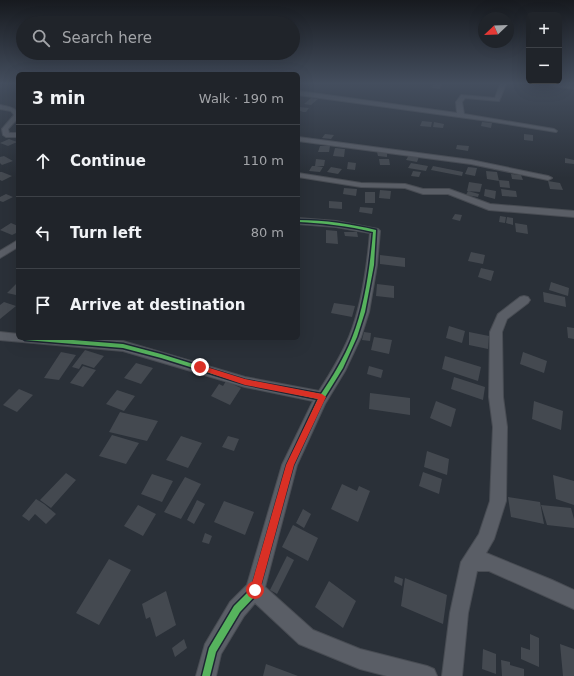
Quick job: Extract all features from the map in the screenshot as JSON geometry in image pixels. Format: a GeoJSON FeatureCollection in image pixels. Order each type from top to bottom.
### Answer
{"type":"FeatureCollection","features":[{"type":"Feature","properties":{"kind":"street"},"geometry":{"type":"LineString","coordinates":[[464,116],[554,131]]}},
{"type":"Feature","properties":{"kind":"street"},"geometry":{"type":"LineString","coordinates":[[3,136],[5,129],[16,117]]}},
{"type":"Feature","properties":{"kind":"street"},"geometry":{"type":"LineString","coordinates":[[3,136],[16,130]]}},
{"type":"Feature","properties":{"kind":"street"},"geometry":{"type":"LineString","coordinates":[[3,136],[16,135]]}},
{"type":"Feature","properties":{"kind":"street"},"geometry":{"type":"LineString","coordinates":[[300,139],[471,162],[548,178]]}},
{"type":"Feature","properties":{"kind":"street"},"geometry":{"type":"LineString","coordinates":[[300,175],[361,185],[405,186],[423,191],[450,192],[489,207],[574,214]]}},
{"type":"Feature","properties":{"kind":"street"},"geometry":{"type":"LineString","coordinates":[[206,676],[212,651],[237,609],[255,590],[290,465],[322,397],[342,367],[355,337],[363,312],[372,265],[375,231],[352,225],[316,221],[300,222]]}},
{"type":"Feature","properties":{"kind":"street"},"geometry":{"type":"LineString","coordinates":[[0,255],[16,244]]}},
{"type":"Feature","properties":{"kind":"street"},"geometry":{"type":"LineString","coordinates":[[452,676],[459,613],[470,562],[486,539],[498,501],[500,427],[496,397],[496,332],[502,317],[524,300]]}},
{"type":"Feature","properties":{"kind":"street"},"geometry":{"type":"LineString","coordinates":[[0,336],[16,338]]}},
{"type":"Feature","properties":{"kind":"street"},"geometry":{"type":"LineString","coordinates":[[50,340],[124,346],[245,382],[322,397]]}},
{"type":"Feature","properties":{"kind":"street"},"geometry":{"type":"LineString","coordinates":[[470,562],[489,562],[546,586],[574,600]]}},
{"type":"Feature","properties":{"kind":"street"},"geometry":{"type":"LineString","coordinates":[[255,590],[306,637],[360,659],[427,676]]}},
{"type":"Feature","properties":{"kind":"building"},"geometry":{"type":"Polygon","coordinates":[[[422,121],[432,122],[431,127],[420,126],[422,121]]]}},
{"type":"Feature","properties":{"kind":"building"},"geometry":{"type":"Polygon","coordinates":[[[434,122],[444,124],[443,128],[433,127],[434,122]]]}},
{"type":"Feature","properties":{"kind":"building"},"geometry":{"type":"Polygon","coordinates":[[[482,122],[492,123],[491,128],[481,126],[482,122]]]}},
{"type":"Feature","properties":{"kind":"building"},"geometry":{"type":"Polygon","coordinates":[[[325,134],[334,135],[331,139],[322,138],[325,134]]]}},
{"type":"Feature","properties":{"kind":"building"},"geometry":{"type":"Polygon","coordinates":[[[524,134],[533,135],[533,141],[524,140],[524,134]]]}},
{"type":"Feature","properties":{"kind":"building"},"geometry":{"type":"Polygon","coordinates":[[[9,139],[16,142],[8,146],[0,143],[9,139]]]}},
{"type":"Feature","properties":{"kind":"building"},"geometry":{"type":"Polygon","coordinates":[[[457,145],[469,146],[468,151],[456,149],[457,145]]]}},
{"type":"Feature","properties":{"kind":"building"},"geometry":{"type":"Polygon","coordinates":[[[320,146],[330,146],[329,152],[318,152],[320,146]]]}},
{"type":"Feature","properties":{"kind":"building"},"geometry":{"type":"Polygon","coordinates":[[[335,148],[345,149],[344,157],[333,156],[335,148]]]}},
{"type":"Feature","properties":{"kind":"building"},"geometry":{"type":"Polygon","coordinates":[[[377,152],[387,152],[387,157],[378,156],[377,152]]]}},
{"type":"Feature","properties":{"kind":"building"},"geometry":{"type":"Polygon","coordinates":[[[409,155],[419,157],[417,162],[406,160],[409,155]]]}},
{"type":"Feature","properties":{"kind":"building"},"geometry":{"type":"Polygon","coordinates":[[[4,156],[13,161],[2,165],[0,163],[0,157],[4,156]]]}},
{"type":"Feature","properties":{"kind":"building"},"geometry":{"type":"Polygon","coordinates":[[[565,158],[574,160],[574,164],[565,163],[565,158]]]}},
{"type":"Feature","properties":{"kind":"building"},"geometry":{"type":"Polygon","coordinates":[[[316,159],[325,160],[324,166],[315,166],[316,159]]]}},
{"type":"Feature","properties":{"kind":"building"},"geometry":{"type":"Polygon","coordinates":[[[379,159],[389,159],[390,165],[380,165],[379,159]]]}},
{"type":"Feature","properties":{"kind":"building"},"geometry":{"type":"Polygon","coordinates":[[[348,162],[356,163],[355,170],[347,169],[348,162]]]}},
{"type":"Feature","properties":{"kind":"building"},"geometry":{"type":"Polygon","coordinates":[[[411,163],[428,166],[426,171],[408,168],[411,163]]]}},
{"type":"Feature","properties":{"kind":"building"},"geometry":{"type":"Polygon","coordinates":[[[312,166],[323,167],[320,172],[309,171],[312,166]]]}},
{"type":"Feature","properties":{"kind":"building"},"geometry":{"type":"Polygon","coordinates":[[[433,166],[463,172],[462,176],[431,170],[433,166]]]}},
{"type":"Feature","properties":{"kind":"building"},"geometry":{"type":"Polygon","coordinates":[[[331,167],[342,169],[338,174],[327,172],[331,167]]]}},
{"type":"Feature","properties":{"kind":"building"},"geometry":{"type":"Polygon","coordinates":[[[468,167],[477,168],[475,176],[465,174],[468,167]]]}},
{"type":"Feature","properties":{"kind":"building"},"geometry":{"type":"Polygon","coordinates":[[[413,171],[421,172],[419,177],[411,176],[413,171]]]}},
{"type":"Feature","properties":{"kind":"building"},"geometry":{"type":"Polygon","coordinates":[[[486,171],[497,172],[499,181],[487,179],[486,171]]]}},
{"type":"Feature","properties":{"kind":"building"},"geometry":{"type":"Polygon","coordinates":[[[0,172],[12,176],[2,181],[0,180],[0,172]]]}},
{"type":"Feature","properties":{"kind":"building"},"geometry":{"type":"Polygon","coordinates":[[[511,174],[521,175],[523,180],[512,179],[511,174]]]}},
{"type":"Feature","properties":{"kind":"building"},"geometry":{"type":"Polygon","coordinates":[[[499,180],[509,181],[510,188],[500,187],[499,180]]]}},
{"type":"Feature","properties":{"kind":"building"},"geometry":{"type":"Polygon","coordinates":[[[548,181],[560,183],[563,190],[550,189],[548,181]]]}},
{"type":"Feature","properties":{"kind":"building"},"geometry":{"type":"Polygon","coordinates":[[[469,182],[482,184],[480,192],[467,191],[469,182]]]}},
{"type":"Feature","properties":{"kind":"building"},"geometry":{"type":"Polygon","coordinates":[[[344,188],[357,189],[356,196],[343,194],[344,188]]]}},
{"type":"Feature","properties":{"kind":"building"},"geometry":{"type":"Polygon","coordinates":[[[485,189],[496,191],[495,199],[484,196],[485,189]]]}},
{"type":"Feature","properties":{"kind":"building"},"geometry":{"type":"Polygon","coordinates":[[[501,189],[516,191],[517,197],[502,196],[501,189]]]}},
{"type":"Feature","properties":{"kind":"building"},"geometry":{"type":"Polygon","coordinates":[[[380,190],[391,191],[390,199],[379,198],[380,190]]]}},
{"type":"Feature","properties":{"kind":"building"},"geometry":{"type":"Polygon","coordinates":[[[468,191],[479,194],[478,197],[466,195],[468,191]]]}},
{"type":"Feature","properties":{"kind":"building"},"geometry":{"type":"Polygon","coordinates":[[[365,192],[375,192],[375,203],[365,203],[365,192]]]}},
{"type":"Feature","properties":{"kind":"building"},"geometry":{"type":"Polygon","coordinates":[[[6,194],[13,197],[3,202],[0,201],[0,197],[6,194]]]}},
{"type":"Feature","properties":{"kind":"building"},"geometry":{"type":"Polygon","coordinates":[[[329,201],[342,202],[342,209],[329,208],[329,201]]]}},
{"type":"Feature","properties":{"kind":"building"},"geometry":{"type":"Polygon","coordinates":[[[360,207],[373,208],[372,214],[359,212],[360,207]]]}},
{"type":"Feature","properties":{"kind":"building"},"geometry":{"type":"Polygon","coordinates":[[[455,214],[462,215],[460,221],[452,219],[455,214]]]}},
{"type":"Feature","properties":{"kind":"building"},"geometry":{"type":"Polygon","coordinates":[[[500,216],[506,217],[505,223],[499,222],[500,216]]]}},
{"type":"Feature","properties":{"kind":"building"},"geometry":{"type":"Polygon","coordinates":[[[507,217],[513,218],[513,225],[506,223],[507,217]]]}},
{"type":"Feature","properties":{"kind":"building"},"geometry":{"type":"Polygon","coordinates":[[[11,223],[16,225],[16,233],[12,235],[0,230],[11,223]]]}},
{"type":"Feature","properties":{"kind":"building"},"geometry":{"type":"Polygon","coordinates":[[[515,223],[527,225],[528,234],[516,232],[515,223]]]}},
{"type":"Feature","properties":{"kind":"building"},"geometry":{"type":"Polygon","coordinates":[[[326,230],[337,231],[338,244],[326,243],[326,230]]]}},
{"type":"Feature","properties":{"kind":"building"},"geometry":{"type":"Polygon","coordinates":[[[344,232],[357,232],[358,237],[345,236],[344,232]]]}},
{"type":"Feature","properties":{"kind":"building"},"geometry":{"type":"Polygon","coordinates":[[[471,252],[485,255],[483,264],[468,261],[471,252]]]}},
{"type":"Feature","properties":{"kind":"building"},"geometry":{"type":"Polygon","coordinates":[[[380,255],[405,258],[405,267],[380,264],[380,255]]]}},
{"type":"Feature","properties":{"kind":"building"},"geometry":{"type":"Polygon","coordinates":[[[481,268],[494,271],[491,281],[478,277],[481,268]]]}},
{"type":"Feature","properties":{"kind":"building"},"geometry":{"type":"Polygon","coordinates":[[[551,282],[569,288],[568,296],[549,290],[551,282]]]}},
{"type":"Feature","properties":{"kind":"building"},"geometry":{"type":"Polygon","coordinates":[[[16,284],[16,295],[7,293],[16,284]]]}},
{"type":"Feature","properties":{"kind":"building"},"geometry":{"type":"Polygon","coordinates":[[[377,284],[394,286],[394,298],[376,296],[377,284]]]}},
{"type":"Feature","properties":{"kind":"building"},"geometry":{"type":"Polygon","coordinates":[[[543,292],[565,297],[566,307],[544,302],[543,292]]]}},
{"type":"Feature","properties":{"kind":"building"},"geometry":{"type":"Polygon","coordinates":[[[4,302],[16,306],[0,319],[0,305],[4,302]]]}},
{"type":"Feature","properties":{"kind":"building"},"geometry":{"type":"Polygon","coordinates":[[[334,303],[355,306],[352,317],[331,313],[334,303]]]}},
{"type":"Feature","properties":{"kind":"building"},"geometry":{"type":"Polygon","coordinates":[[[449,326],[465,331],[462,343],[446,338],[449,326]]]}},
{"type":"Feature","properties":{"kind":"building"},"geometry":{"type":"Polygon","coordinates":[[[567,327],[574,328],[574,339],[568,338],[567,327]]]}},
{"type":"Feature","properties":{"kind":"building"},"geometry":{"type":"Polygon","coordinates":[[[364,332],[371,333],[370,341],[362,340],[364,332]]]}},
{"type":"Feature","properties":{"kind":"building"},"geometry":{"type":"Polygon","coordinates":[[[469,332],[489,336],[488,349],[469,345],[469,332]]]}},
{"type":"Feature","properties":{"kind":"building"},"geometry":{"type":"Polygon","coordinates":[[[374,337],[392,340],[389,354],[371,350],[374,337]]]}},
{"type":"Feature","properties":{"kind":"building"},"geometry":{"type":"Polygon","coordinates":[[[85,350],[104,356],[94,368],[82,364],[79,369],[72,367],[85,350]]]}},
{"type":"Feature","properties":{"kind":"building"},"geometry":{"type":"Polygon","coordinates":[[[61,352],[76,355],[59,380],[44,378],[61,352]]]}},
{"type":"Feature","properties":{"kind":"building"},"geometry":{"type":"Polygon","coordinates":[[[523,352],[547,361],[544,373],[520,364],[523,352]]]}},
{"type":"Feature","properties":{"kind":"building"},"geometry":{"type":"Polygon","coordinates":[[[445,356],[481,367],[478,381],[442,369],[445,356]]]}},
{"type":"Feature","properties":{"kind":"building"},"geometry":{"type":"Polygon","coordinates":[[[136,363],[153,368],[141,384],[124,378],[136,363]]]}},
{"type":"Feature","properties":{"kind":"building"},"geometry":{"type":"Polygon","coordinates":[[[83,366],[96,370],[83,387],[70,383],[83,366]]]}},
{"type":"Feature","properties":{"kind":"building"},"geometry":{"type":"Polygon","coordinates":[[[369,366],[383,370],[381,378],[367,374],[369,366]]]}},
{"type":"Feature","properties":{"kind":"building"},"geometry":{"type":"Polygon","coordinates":[[[454,377],[485,387],[483,400],[451,389],[454,377]]]}},
{"type":"Feature","properties":{"kind":"building"},"geometry":{"type":"Polygon","coordinates":[[[226,381],[241,388],[230,405],[211,396],[219,384],[223,386],[226,381]]]}},
{"type":"Feature","properties":{"kind":"building"},"geometry":{"type":"Polygon","coordinates":[[[19,389],[33,395],[17,412],[3,405],[19,389]]]}},
{"type":"Feature","properties":{"kind":"building"},"geometry":{"type":"Polygon","coordinates":[[[117,390],[135,396],[124,411],[106,404],[117,390]]]}},
{"type":"Feature","properties":{"kind":"building"},"geometry":{"type":"Polygon","coordinates":[[[370,393],[410,398],[410,415],[369,409],[370,393]]]}},
{"type":"Feature","properties":{"kind":"building"},"geometry":{"type":"Polygon","coordinates":[[[436,401],[456,409],[451,427],[430,418],[436,401]]]}},
{"type":"Feature","properties":{"kind":"building"},"geometry":{"type":"Polygon","coordinates":[[[534,401],[563,411],[561,430],[532,419],[534,401]]]}},
{"type":"Feature","properties":{"kind":"building"},"geometry":{"type":"Polygon","coordinates":[[[120,412],[158,421],[147,441],[109,432],[120,412]]]}},
{"type":"Feature","properties":{"kind":"building"},"geometry":{"type":"Polygon","coordinates":[[[112,435],[139,443],[126,464],[99,456],[112,435]]]}},
{"type":"Feature","properties":{"kind":"building"},"geometry":{"type":"Polygon","coordinates":[[[181,436],[202,443],[188,468],[166,460],[181,436]]]}},
{"type":"Feature","properties":{"kind":"building"},"geometry":{"type":"Polygon","coordinates":[[[228,436],[239,439],[234,451],[222,447],[228,436]]]}},
{"type":"Feature","properties":{"kind":"building"},"geometry":{"type":"Polygon","coordinates":[[[427,451],[449,459],[447,475],[424,467],[427,451]]]}},
{"type":"Feature","properties":{"kind":"building"},"geometry":{"type":"Polygon","coordinates":[[[423,472],[442,479],[439,494],[419,486],[423,472]]]}},
{"type":"Feature","properties":{"kind":"building"},"geometry":{"type":"Polygon","coordinates":[[[66,473],[76,480],[51,508],[40,500],[66,473]]]}},
{"type":"Feature","properties":{"kind":"building"},"geometry":{"type":"Polygon","coordinates":[[[152,474],[173,481],[162,502],[141,494],[152,474]]]}},
{"type":"Feature","properties":{"kind":"building"},"geometry":{"type":"Polygon","coordinates":[[[553,475],[574,481],[574,505],[556,499],[553,475]]]}},
{"type":"Feature","properties":{"kind":"building"},"geometry":{"type":"Polygon","coordinates":[[[185,477],[201,484],[181,519],[164,512],[185,477]]]}},
{"type":"Feature","properties":{"kind":"building"},"geometry":{"type":"Polygon","coordinates":[[[342,484],[357,491],[359,486],[370,491],[358,522],[331,509],[342,484]]]}},
{"type":"Feature","properties":{"kind":"building"},"geometry":{"type":"Polygon","coordinates":[[[508,497],[540,502],[544,524],[511,517],[508,497]]]}},
{"type":"Feature","properties":{"kind":"building"},"geometry":{"type":"Polygon","coordinates":[[[36,499],[56,514],[46,524],[35,514],[29,521],[22,516],[36,499]]]}},
{"type":"Feature","properties":{"kind":"building"},"geometry":{"type":"Polygon","coordinates":[[[197,500],[205,504],[194,524],[187,520],[197,500]]]}},
{"type":"Feature","properties":{"kind":"building"},"geometry":{"type":"Polygon","coordinates":[[[224,501],[254,512],[245,535],[214,522],[224,501]]]}},
{"type":"Feature","properties":{"kind":"building"},"geometry":{"type":"Polygon","coordinates":[[[138,505],[156,514],[143,536],[124,526],[138,505]]]}},
{"type":"Feature","properties":{"kind":"building"},"geometry":{"type":"Polygon","coordinates":[[[541,505],[571,508],[574,519],[574,528],[547,525],[541,505]]]}},
{"type":"Feature","properties":{"kind":"building"},"geometry":{"type":"Polygon","coordinates":[[[303,509],[311,514],[304,528],[296,523],[303,509]]]}},
{"type":"Feature","properties":{"kind":"building"},"geometry":{"type":"Polygon","coordinates":[[[293,525],[318,538],[308,561],[282,547],[293,525]]]}},
{"type":"Feature","properties":{"kind":"building"},"geometry":{"type":"Polygon","coordinates":[[[205,533],[212,536],[209,544],[202,542],[205,533]]]}},
{"type":"Feature","properties":{"kind":"building"},"geometry":{"type":"Polygon","coordinates":[[[287,556],[294,560],[277,594],[270,590],[287,556]]]}},
{"type":"Feature","properties":{"kind":"building"},"geometry":{"type":"Polygon","coordinates":[[[109,559],[131,570],[99,625],[76,613],[109,559]]]}},
{"type":"Feature","properties":{"kind":"building"},"geometry":{"type":"Polygon","coordinates":[[[395,576],[403,579],[402,586],[394,582],[395,576]]]}},
{"type":"Feature","properties":{"kind":"building"},"geometry":{"type":"Polygon","coordinates":[[[405,578],[447,595],[443,624],[401,606],[405,578]]]}},
{"type":"Feature","properties":{"kind":"building"},"geometry":{"type":"Polygon","coordinates":[[[329,581],[356,601],[343,628],[315,607],[329,581]]]}},
{"type":"Feature","properties":{"kind":"building"},"geometry":{"type":"Polygon","coordinates":[[[166,591],[176,625],[156,637],[150,617],[146,619],[142,604],[166,591]]]}},
{"type":"Feature","properties":{"kind":"building"},"geometry":{"type":"Polygon","coordinates":[[[530,634],[539,638],[539,667],[521,659],[521,647],[530,650],[530,634]]]}},
{"type":"Feature","properties":{"kind":"building"},"geometry":{"type":"Polygon","coordinates":[[[184,639],[187,648],[175,657],[172,648],[184,639]]]}},
{"type":"Feature","properties":{"kind":"building"},"geometry":{"type":"Polygon","coordinates":[[[560,644],[574,649],[574,676],[563,676],[560,644]]]}},
{"type":"Feature","properties":{"kind":"building"},"geometry":{"type":"Polygon","coordinates":[[[483,649],[496,654],[496,674],[482,669],[483,649]]]}},
{"type":"Feature","properties":{"kind":"building"},"geometry":{"type":"Polygon","coordinates":[[[501,660],[510,662],[510,665],[524,669],[524,676],[502,676],[501,660]]]}},
{"type":"Feature","properties":{"kind":"building"},"geometry":{"type":"Polygon","coordinates":[[[266,664],[298,676],[263,676],[266,664]]]}},
{"type":"Feature","properties":{"kind":"cycle path"},"geometry":{"type":"LineString","coordinates":[[206,676],[212,651],[237,609],[255,590],[290,465],[320,401],[341,367],[355,337],[363,312],[372,265],[375,231],[336,224],[300,221]]}},
{"type":"Feature","properties":{"kind":"cycle path"},"geometry":{"type":"LineString","coordinates":[[50,340],[123,346],[245,382],[322,397]]}},
{"type":"Feature","properties":{"kind":"route"},"geometry":{"type":"LineString","coordinates":[[200,367],[245,382],[322,397],[290,465],[255,590]]}}]}
